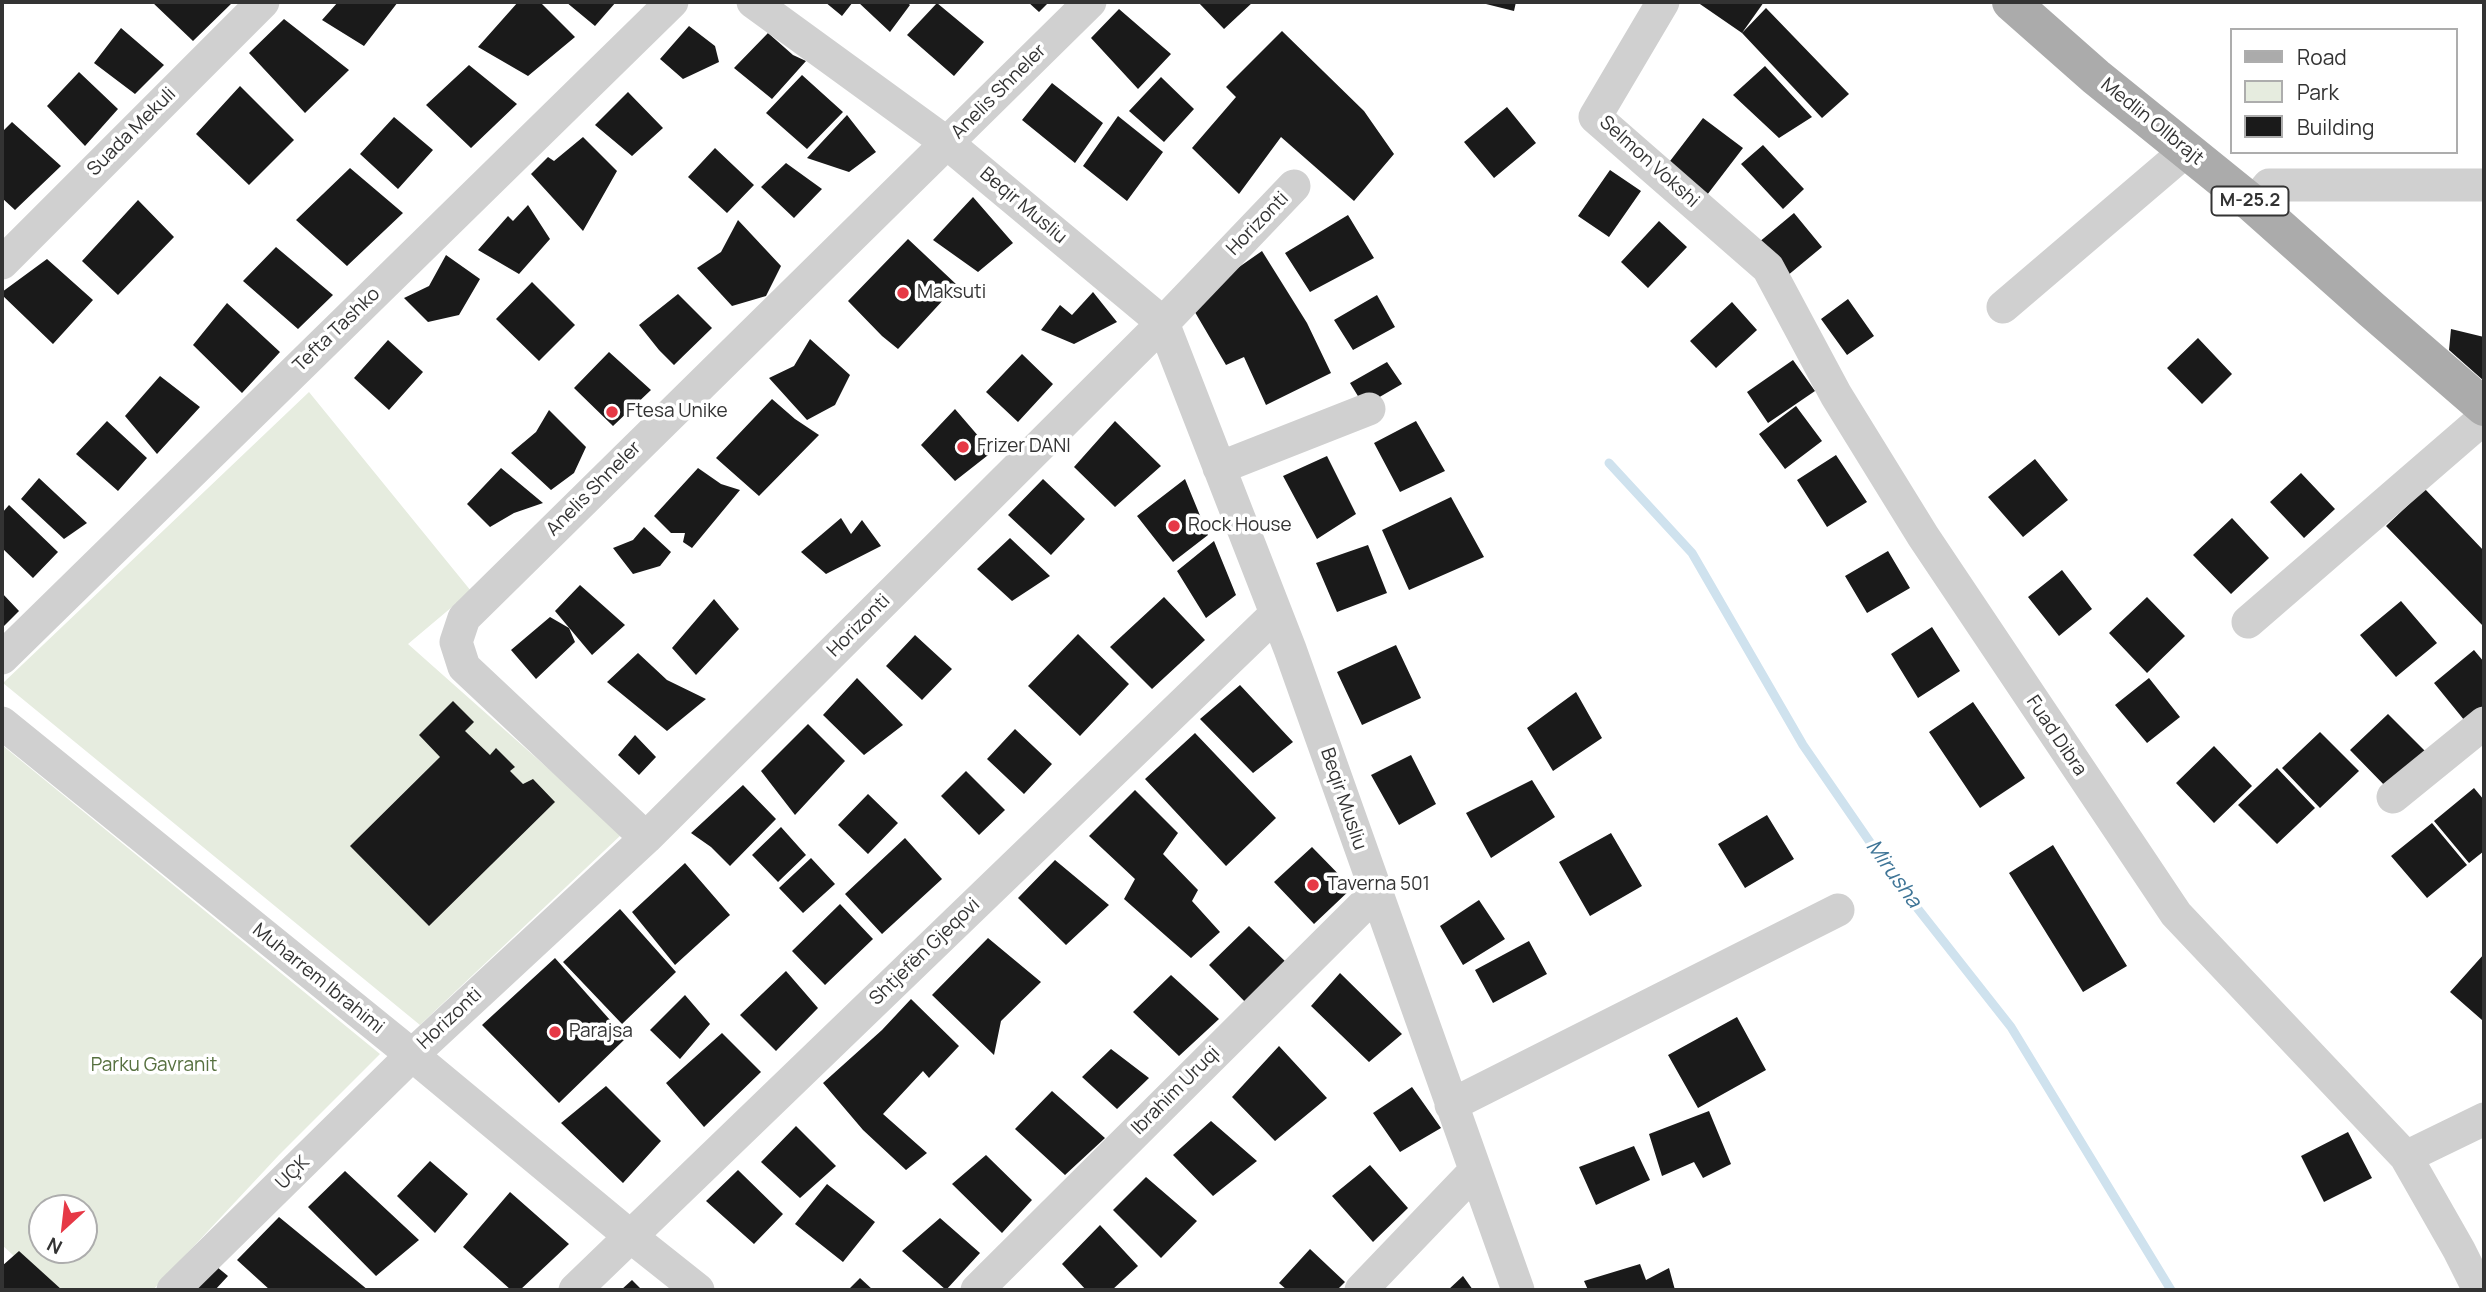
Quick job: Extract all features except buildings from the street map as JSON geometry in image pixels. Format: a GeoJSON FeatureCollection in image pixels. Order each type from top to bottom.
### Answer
{"type":"FeatureCollection","features":[{"type":"Feature","properties":{"kind":"main road","name":"Medlin Ollbrajt"},"geometry":{"type":"LineString","coordinates":[[2011,2],[2096,77],[2253,204],[2484,407]]}},
{"type":"Feature","properties":{"kind":"street","name":"Suada Mekuli"},"geometry":{"type":"LineString","coordinates":[[2,263],[263,2]]}},
{"type":"Feature","properties":{"kind":"street","name":"Tefta Tashko"},"geometry":{"type":"LineString","coordinates":[[2,658],[672,2]]}},
{"type":"Feature","properties":{"kind":"street","name":"Beqir Musliu"},"geometry":{"type":"LineString","coordinates":[[753,2],[947,143],[1163,323],[1276,614],[1518,1290]]}},
{"type":"Feature","properties":{"kind":"street","name":"Anelis Shneler"},"geometry":{"type":"LineString","coordinates":[[646,838],[464,667],[456,642],[464,618],[1090,2]]}},
{"type":"Feature","properties":{"kind":"street","name":"Selmon Vokshi"},"geometry":{"type":"LineString","coordinates":[[1663,2],[1595,117],[1768,268]]}},
{"type":"Feature","properties":{"kind":"street"},"geometry":{"type":"LineString","coordinates":[[2003,307],[2187,150]]}},
{"type":"Feature","properties":{"kind":"street"},"geometry":{"type":"LineString","coordinates":[[2253,204],[2269,185],[2484,185]]}},
{"type":"Feature","properties":{"kind":"street","name":"Horizonti"},"geometry":{"type":"LineString","coordinates":[[412,1055],[646,838],[1163,323],[1294,186]]}},
{"type":"Feature","properties":{"kind":"street","name":"Fuad Dibra"},"geometry":{"type":"LineString","coordinates":[[1768,268],[1836,395],[1923,536],[2176,914],[2406,1157],[2479,1290]]}},
{"type":"Feature","properties":{"kind":"street"},"geometry":{"type":"LineString","coordinates":[[1219,468],[1368,409]]}},
{"type":"Feature","properties":{"kind":"street"},"geometry":{"type":"LineString","coordinates":[[2248,622],[2484,418]]}},
{"type":"Feature","properties":{"kind":"street","name":"Shtjefën Gjeqovi"},"geometry":{"type":"LineString","coordinates":[[575,1290],[1276,614]]}},
{"type":"Feature","properties":{"kind":"street","name":"Muharrem Ibrahimi"},"geometry":{"type":"LineString","coordinates":[[2,723],[698,1290]]}},
{"type":"Feature","properties":{"kind":"street"},"geometry":{"type":"LineString","coordinates":[[2393,797],[2484,723]]}},
{"type":"Feature","properties":{"kind":"street","name":"Ibrahim Uruqi"},"geometry":{"type":"LineString","coordinates":[[977,1290],[1376,893]]}},
{"type":"Feature","properties":{"kind":"street"},"geometry":{"type":"LineString","coordinates":[[1451,1105],[1838,909]]}},
{"type":"Feature","properties":{"kind":"street","name":"UÇK"},"geometry":{"type":"LineString","coordinates":[[173,1290],[412,1055]]}},
{"type":"Feature","properties":{"kind":"street"},"geometry":{"type":"LineString","coordinates":[[2406,1157],[2484,1119]]}},
{"type":"Feature","properties":{"kind":"street"},"geometry":{"type":"LineString","coordinates":[[1361,1290],[1475,1171]]}},
{"type":"Feature","properties":{"kind":"green space"},"geometry":{"type":"Polygon","coordinates":[[[309,392],[471,591],[408,644],[622,834],[420,1025],[3,683],[309,392]]]}},
{"type":"Feature","properties":{"kind":"green space","name":"Parku Gavranit"},"geometry":{"type":"Polygon","coordinates":[[[2,745],[380,1054],[279,1155],[153,1290],[51,1290],[2,1245],[2,745]]]}},
{"type":"Feature","properties":{"kind":"waterway","name":"Mirusha"},"geometry":{"type":"LineString","coordinates":[[1609,463],[1692,553],[1803,745],[1903,890],[2011,1027],[2171,1290]]}},
{"type":"Feature","properties":{"kind":"place","name":"Maksuti"},"geometry":{"type":"Point","coordinates":[903,293]}},
{"type":"Feature","properties":{"kind":"place","name":"Ftesa Unike"},"geometry":{"type":"Point","coordinates":[612,412]}},
{"type":"Feature","properties":{"kind":"place","name":"Frizer DANI"},"geometry":{"type":"Point","coordinates":[963,447]}},
{"type":"Feature","properties":{"kind":"place","name":"Rock House"},"geometry":{"type":"Point","coordinates":[1174,526]}},
{"type":"Feature","properties":{"kind":"place","name":"Taverna 501"},"geometry":{"type":"Point","coordinates":[1313,885]}},
{"type":"Feature","properties":{"kind":"place","name":"Parajsa"},"geometry":{"type":"Point","coordinates":[555,1032]}}]}
